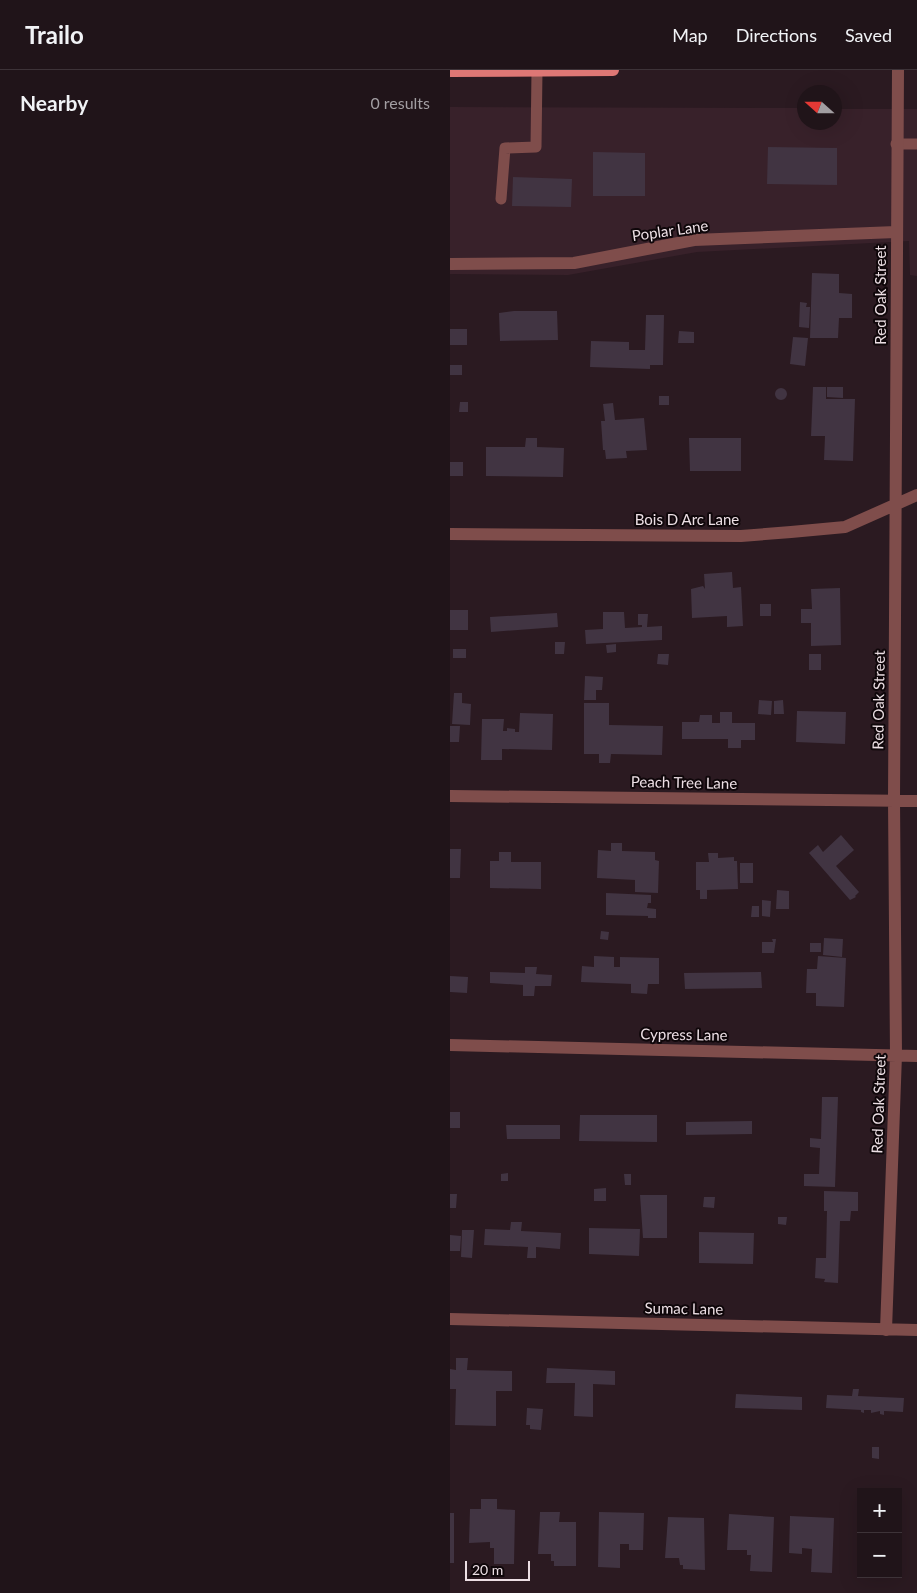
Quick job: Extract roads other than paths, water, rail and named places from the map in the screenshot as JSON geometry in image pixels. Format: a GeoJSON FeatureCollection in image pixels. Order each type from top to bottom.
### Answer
{"type":"FeatureCollection","features":[{"type":"Feature","properties":{"kind":"main road"},"geometry":{"type":"LineString","coordinates":[[450,71],[613,70]]}},
{"type":"Feature","properties":{"kind":"street","name":"Red Oak Street"},"geometry":{"type":"LineString","coordinates":[[886,1330],[896,1056],[894,800],[897,506],[896,144],[898,70]]}},
{"type":"Feature","properties":{"kind":"street","name":"Poplar Lane"},"geometry":{"type":"LineString","coordinates":[[450,264],[574,263],[694,240],[896,232]]}},
{"type":"Feature","properties":{"kind":"street","name":"Bois D Arc Lane"},"geometry":{"type":"LineString","coordinates":[[450,534],[741,536],[845,527],[917,496]]}},
{"type":"Feature","properties":{"kind":"street","name":"Peach Tree Lane"},"geometry":{"type":"LineString","coordinates":[[450,796],[917,800]]}},
{"type":"Feature","properties":{"kind":"street","name":"Cypress Lane"},"geometry":{"type":"LineString","coordinates":[[450,1045],[917,1056]]}},
{"type":"Feature","properties":{"kind":"street","name":"Sumac Lane"},"geometry":{"type":"LineString","coordinates":[[450,1319],[917,1330]]}},
{"type":"Feature","properties":{"kind":"lane"},"geometry":{"type":"LineString","coordinates":[[501,199],[504,148],[536,147],[537,71]]}},
{"type":"Feature","properties":{"kind":"lane"},"geometry":{"type":"LineString","coordinates":[[896,144],[917,144]]}}]}
